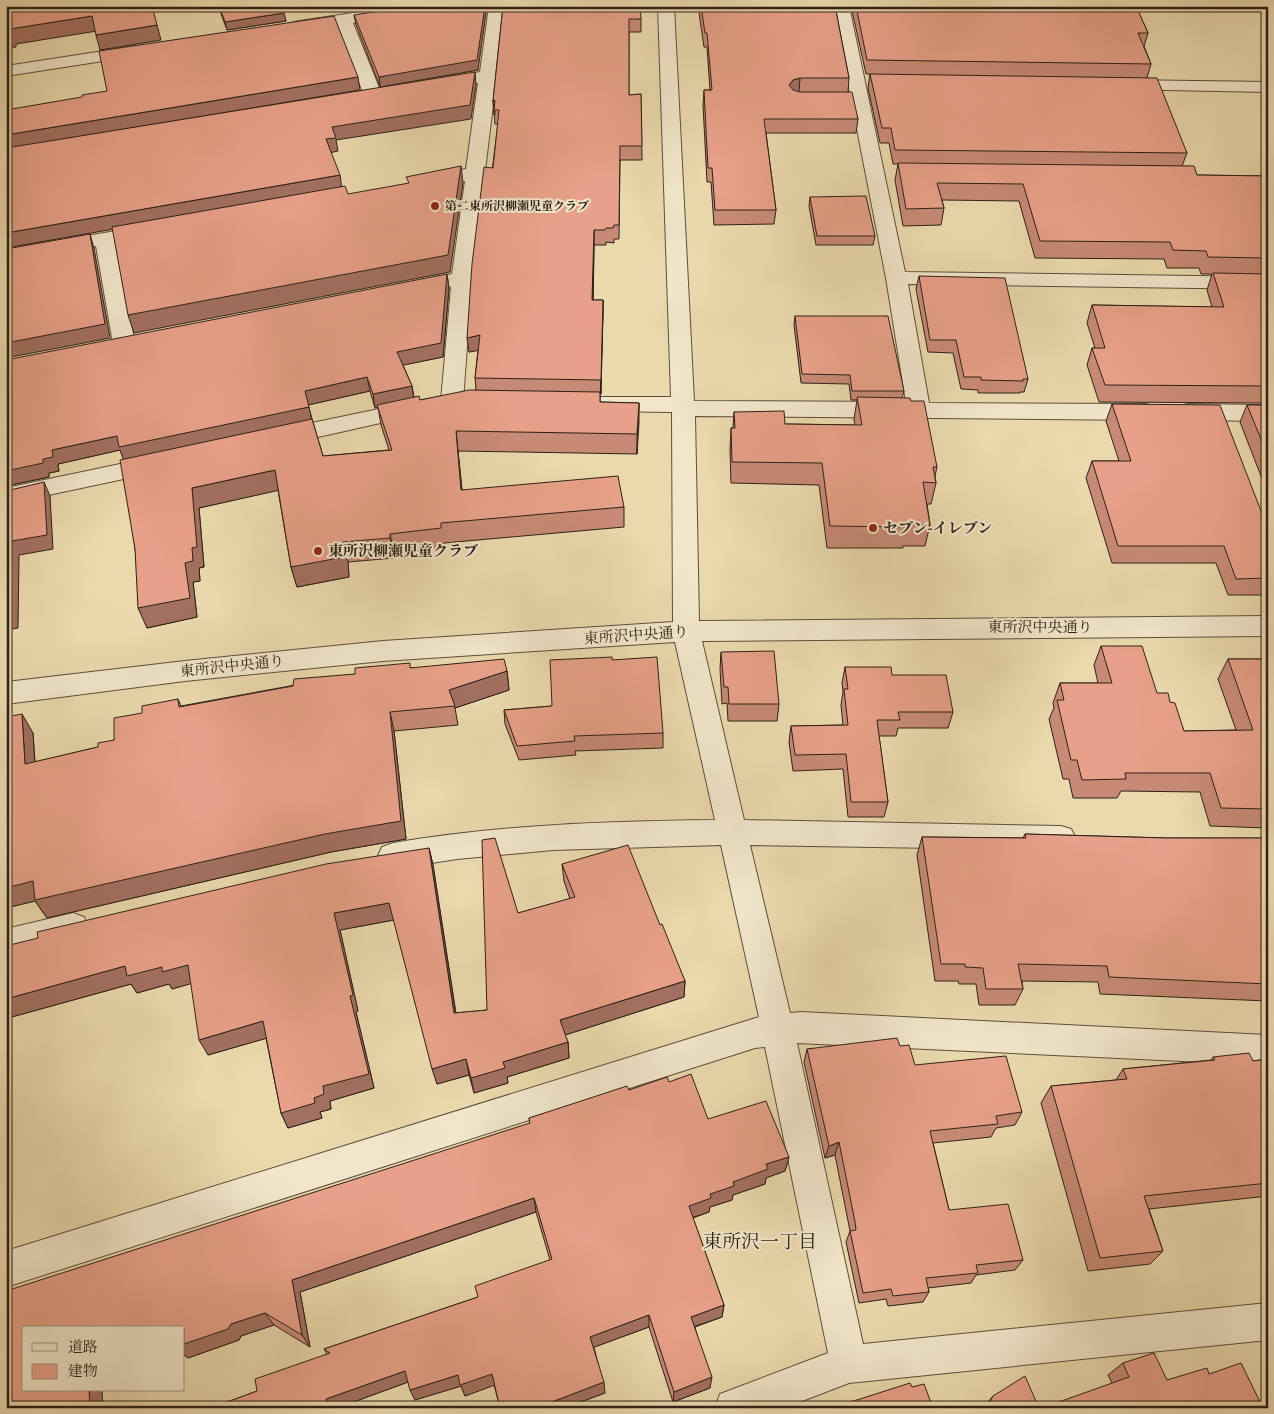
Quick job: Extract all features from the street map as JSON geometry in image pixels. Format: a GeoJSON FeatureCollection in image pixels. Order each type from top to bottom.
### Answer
{"type":"FeatureCollection","features":[{"type":"Feature","properties":{"kind":"street"},"geometry":{"type":"LineString","coordinates":[[293,22],[343,20],[435,6]]}},
{"type":"Feature","properties":{"kind":"street"},"geometry":{"type":"LineString","coordinates":[[258,442],[461,401],[462,278],[498,6]]}},
{"type":"Feature","properties":{"kind":"street"},"geometry":{"type":"LineString","coordinates":[[666,6],[683,407],[686,631],[778,1029],[850,1364]]}},
{"type":"Feature","properties":{"kind":"street"},"geometry":{"type":"LineString","coordinates":[[841,6],[853,93],[874,172],[896,278],[919,411]]}},
{"type":"Feature","properties":{"kind":"street"},"geometry":{"type":"LineString","coordinates":[[343,20],[373,95]]}},
{"type":"Feature","properties":{"kind":"street"},"geometry":{"type":"LineString","coordinates":[[6,71],[152,49]]}},
{"type":"Feature","properties":{"kind":"street"},"geometry":{"type":"LineString","coordinates":[[420,87],[488,76]]}},
{"type":"Feature","properties":{"kind":"street"},"geometry":{"type":"LineString","coordinates":[[853,93],[878,81]]}},
{"type":"Feature","properties":{"kind":"street"},"geometry":{"type":"LineString","coordinates":[[1108,84],[1268,86]]}},
{"type":"Feature","properties":{"kind":"street"},"geometry":{"type":"LineString","coordinates":[[354,98],[392,92]]}},
{"type":"Feature","properties":{"kind":"street"},"geometry":{"type":"LineString","coordinates":[[874,172],[896,172]]}},
{"type":"Feature","properties":{"kind":"street"},"geometry":{"type":"LineString","coordinates":[[404,186],[477,173]]}},
{"type":"Feature","properties":{"kind":"street"},"geometry":{"type":"LineString","coordinates":[[6,256],[173,227]]}},
{"type":"Feature","properties":{"kind":"street"},"geometry":{"type":"LineString","coordinates":[[105,239],[124,344]]}},
{"type":"Feature","properties":{"kind":"street"},"geometry":{"type":"LineString","coordinates":[[388,292],[462,278]]}},
{"type":"Feature","properties":{"kind":"street"},"geometry":{"type":"LineString","coordinates":[[896,278],[1268,283]]}},
{"type":"Feature","properties":{"kind":"street"},"geometry":{"type":"LineString","coordinates":[[577,403],[1225,421],[1268,413]]}},
{"type":"Feature","properties":{"kind":"street"},"geometry":{"type":"LineString","coordinates":[[6,496],[180,459]]}},
{"type":"Feature","properties":{"kind":"street","name":"東所沢中央通り"},"geometry":{"type":"LineString","coordinates":[[6,693],[185,671],[383,651],[686,631],[1268,626]]}},
{"type":"Feature","properties":{"kind":"street"},"geometry":{"type":"LineString","coordinates":[[369,860],[426,850],[549,836],[731,832],[1090,838]]}},
{"type":"Feature","properties":{"kind":"street"},"geometry":{"type":"LineString","coordinates":[[6,943],[102,920]]}},
{"type":"Feature","properties":{"kind":"street"},"geometry":{"type":"LineString","coordinates":[[6,1269],[755,1033],[778,1029],[811,1028],[1268,1050]]}},
{"type":"Feature","properties":{"kind":"street"},"geometry":{"type":"LineString","coordinates":[[734,1408],[850,1364],[1268,1321]]}},
{"type":"Feature","properties":{"kind":"building"},"geometry":{"type":"Polygon","coordinates":[[[6,6],[152,6],[157,25],[96,35],[92,16],[10,29],[11,32],[6,32],[6,6]]]}},
{"type":"Feature","properties":{"kind":"building"},"geometry":{"type":"Polygon","coordinates":[[[219,6],[281,6],[284,13],[225,22],[219,6]]]}},
{"type":"Feature","properties":{"kind":"building"},"geometry":{"type":"Polygon","coordinates":[[[412,6],[485,6],[477,60],[379,77],[354,15],[412,6]]]}},
{"type":"Feature","properties":{"kind":"building"},"geometry":{"type":"Polygon","coordinates":[[[503,6],[640,6],[641,19],[629,19],[629,95],[641,94],[642,146],[620,146],[619,225],[614,225],[613,228],[606,228],[605,230],[594,230],[592,300],[603,300],[601,380],[475,378],[480,335],[467,338],[472,264],[484,167],[493,168],[499,110],[494,110],[495,100],[493,101],[503,6]]]}},
{"type":"Feature","properties":{"kind":"building"},"geometry":{"type":"Polygon","coordinates":[[[701,6],[835,6],[849,78],[800,78],[793,80],[789,85],[793,90],[800,92],[852,92],[858,119],[764,119],[776,210],[715,210],[712,168],[708,168],[704,90],[712,90],[707,33],[705,33],[701,6]]]}},
{"type":"Feature","properties":{"kind":"building"},"geometry":{"type":"Polygon","coordinates":[[[856,6],[1136,6],[1148,33],[1138,33],[1151,64],[867,60],[856,6]]]}},
{"type":"Feature","properties":{"kind":"building"},"geometry":{"type":"Polygon","coordinates":[[[334,16],[358,77],[6,135],[6,110],[107,91],[99,51],[334,16]]]}},
{"type":"Feature","properties":{"kind":"building"},"geometry":{"type":"Polygon","coordinates":[[[475,72],[470,105],[332,127],[336,138],[326,139],[340,175],[6,233],[6,148],[475,72]]]}},
{"type":"Feature","properties":{"kind":"building"},"geometry":{"type":"Polygon","coordinates":[[[870,74],[1157,78],[1187,153],[895,150],[891,128],[882,128],[870,74]]]}},
{"type":"Feature","properties":{"kind":"building"},"geometry":{"type":"Polygon","coordinates":[[[898,163],[1194,166],[1197,175],[1268,176],[1268,258],[1208,257],[1206,251],[1173,250],[1170,242],[1040,241],[1023,184],[937,183],[944,208],[906,209],[898,163]]]}},
{"type":"Feature","properties":{"kind":"building"},"geometry":{"type":"Polygon","coordinates":[[[461,166],[448,255],[128,315],[112,227],[345,186],[348,194],[409,183],[406,177],[461,166]]]}},
{"type":"Feature","properties":{"kind":"building"},"geometry":{"type":"Polygon","coordinates":[[[866,196],[875,236],[817,236],[810,197],[866,196]]]}},
{"type":"Feature","properties":{"kind":"building"},"geometry":{"type":"Polygon","coordinates":[[[90,234],[105,324],[6,343],[6,249],[90,234]]]}},
{"type":"Feature","properties":{"kind":"building"},"geometry":{"type":"Polygon","coordinates":[[[1213,273],[1268,274],[1268,386],[1105,385],[1092,348],[1105,348],[1092,305],[1224,307],[1213,273]]]}},
{"type":"Feature","properties":{"kind":"building"},"geometry":{"type":"Polygon","coordinates":[[[447,274],[441,343],[397,352],[412,386],[373,394],[367,377],[305,391],[309,407],[119,447],[117,436],[52,450],[53,457],[43,459],[43,463],[6,471],[6,360],[447,274]]]}},
{"type":"Feature","properties":{"kind":"building"},"geometry":{"type":"Polygon","coordinates":[[[919,276],[1005,278],[1028,379],[1023,379],[1023,381],[981,380],[981,377],[964,377],[956,340],[930,340],[919,276]]]}},
{"type":"Feature","properties":{"kind":"building"},"geometry":{"type":"Polygon","coordinates":[[[795,316],[888,316],[904,391],[852,391],[850,375],[802,374],[795,316]]]}},
{"type":"Feature","properties":{"kind":"building"},"geometry":{"type":"Polygon","coordinates":[[[469,390],[600,392],[600,402],[639,403],[637,434],[456,431],[461,490],[618,476],[624,507],[441,523],[441,528],[390,534],[390,538],[343,542],[344,557],[291,567],[275,470],[192,488],[197,547],[192,548],[193,561],[185,563],[190,598],[138,608],[135,549],[120,460],[312,419],[323,456],[392,450],[377,405],[419,396],[420,400],[469,390]]]}},
{"type":"Feature","properties":{"kind":"building"},"geometry":{"type":"Polygon","coordinates":[[[857,397],[910,398],[911,401],[924,401],[937,467],[933,467],[936,483],[923,482],[930,525],[907,524],[907,527],[830,526],[822,463],[732,462],[731,428],[735,428],[734,412],[784,411],[785,424],[862,425],[857,397]]]}},
{"type":"Feature","properties":{"kind":"building"},"geometry":{"type":"Polygon","coordinates":[[[1112,404],[1220,405],[1263,516],[1268,523],[1268,578],[1236,579],[1224,546],[1118,546],[1092,461],[1131,461],[1112,404]]]}},
{"type":"Feature","properties":{"kind":"building"},"geometry":{"type":"Polygon","coordinates":[[[1247,405],[1268,405],[1268,456],[1247,405]]]}},
{"type":"Feature","properties":{"kind":"building"},"geometry":{"type":"Polygon","coordinates":[[[44,482],[47,535],[12,541],[10,614],[6,615],[6,491],[44,482]]]}},
{"type":"Feature","properties":{"kind":"building"},"geometry":{"type":"Polygon","coordinates":[[[1101,646],[1142,646],[1157,693],[1168,693],[1170,702],[1175,703],[1184,731],[1253,730],[1228,659],[1268,659],[1268,809],[1221,808],[1210,773],[1125,773],[1126,779],[1082,780],[1077,760],[1071,760],[1057,700],[1064,700],[1060,683],[1112,683],[1101,646]]]}},
{"type":"Feature","properties":{"kind":"building"},"geometry":{"type":"Polygon","coordinates":[[[774,651],[779,704],[729,704],[728,687],[724,687],[721,652],[774,651]]]}},
{"type":"Feature","properties":{"kind":"building"},"geometry":{"type":"Polygon","coordinates":[[[612,657],[612,660],[657,657],[663,733],[574,736],[575,741],[517,746],[504,710],[552,706],[550,660],[612,657]]]}},
{"type":"Feature","properties":{"kind":"building"},"geometry":{"type":"Polygon","coordinates":[[[504,659],[507,671],[449,690],[455,706],[390,712],[401,821],[325,834],[35,900],[33,881],[6,888],[6,717],[22,714],[25,764],[98,747],[98,743],[114,740],[114,718],[142,713],[142,706],[178,699],[179,707],[293,686],[294,679],[355,674],[355,668],[410,663],[410,668],[504,659]]]}},
{"type":"Feature","properties":{"kind":"building"},"geometry":{"type":"Polygon","coordinates":[[[845,667],[891,667],[892,675],[946,675],[953,712],[898,712],[900,720],[877,720],[888,802],[851,802],[846,754],[795,755],[791,726],[848,725],[844,689],[848,689],[845,667]]]}},
{"type":"Feature","properties":{"kind":"building"},"geometry":{"type":"Polygon","coordinates":[[[1025,834],[1166,838],[1268,838],[1268,984],[1109,977],[1107,966],[1018,964],[1023,989],[986,989],[983,968],[965,967],[965,964],[941,964],[922,837],[1026,838],[1025,834]]]}},
{"type":"Feature","properties":{"kind":"building"},"geometry":{"type":"Polygon","coordinates":[[[495,838],[518,913],[575,897],[562,864],[628,845],[685,981],[560,1020],[568,1042],[503,1062],[505,1068],[471,1078],[466,1059],[432,1069],[389,903],[334,913],[353,995],[350,996],[369,1074],[323,1086],[324,1094],[314,1098],[315,1103],[281,1113],[263,1021],[199,1040],[188,965],[162,972],[162,967],[127,976],[125,966],[6,999],[6,946],[38,938],[37,932],[326,864],[429,848],[454,1013],[487,1010],[482,840],[495,838]]]}},
{"type":"Feature","properties":{"kind":"building"},"geometry":{"type":"Polygon","coordinates":[[[897,1038],[900,1046],[909,1045],[915,1065],[1006,1056],[1022,1112],[996,1116],[998,1124],[930,1131],[949,1210],[1008,1204],[1023,1260],[976,1265],[978,1273],[926,1278],[929,1292],[893,1296],[891,1289],[863,1293],[850,1231],[856,1230],[855,1222],[839,1142],[829,1146],[807,1049],[897,1038]]]}},
{"type":"Feature","properties":{"kind":"building"},"geometry":{"type":"Polygon","coordinates":[[[1249,1053],[1253,1061],[1268,1059],[1268,1183],[1144,1196],[1163,1251],[1100,1258],[1051,1086],[1127,1079],[1123,1069],[1215,1060],[1213,1057],[1249,1053]]]}},
{"type":"Feature","properties":{"kind":"building"},"geometry":{"type":"Polygon","coordinates":[[[691,1074],[708,1119],[766,1101],[789,1157],[766,1164],[768,1169],[733,1182],[734,1186],[710,1194],[711,1198],[689,1206],[724,1305],[691,1317],[712,1377],[674,1392],[649,1315],[590,1337],[604,1382],[536,1408],[500,1408],[492,1374],[460,1385],[458,1375],[410,1390],[405,1371],[326,1399],[328,1408],[211,1408],[257,1391],[255,1379],[330,1353],[324,1349],[478,1297],[475,1286],[552,1259],[534,1198],[292,1280],[302,1335],[265,1313],[231,1324],[228,1329],[185,1344],[185,1326],[22,1326],[22,1392],[89,1392],[90,1408],[9,1408],[6,1367],[6,1291],[530,1123],[529,1118],[627,1086],[629,1090],[667,1077],[669,1082],[691,1074]]]}},
{"type":"Feature","properties":{"kind":"building"},"geometry":{"type":"Polygon","coordinates":[[[1154,1353],[1167,1380],[1207,1368],[1209,1374],[1241,1363],[1263,1408],[1042,1408],[1129,1377],[1123,1363],[1154,1353]]]}},
{"type":"Feature","properties":{"kind":"building"},"geometry":{"type":"Polygon","coordinates":[[[1025,1376],[1039,1408],[986,1408],[993,1396],[1025,1376]]]}},
{"type":"Feature","properties":{"kind":"building"},"geometry":{"type":"Polygon","coordinates":[[[910,1383],[912,1387],[924,1384],[933,1408],[835,1407],[910,1383]]]}},
{"type":"Feature","properties":{"kind":"building"},"geometry":{"type":"Polygon","coordinates":[[[196,1403],[197,1408],[185,1408],[196,1403]]]}},
{"type":"Feature","properties":{"kind":"place","name":"第二東所沢柳瀬児童クラブ"},"geometry":{"type":"Point","coordinates":[435,206]}},
{"type":"Feature","properties":{"kind":"place","name":"セブン-イレブン"},"geometry":{"type":"Point","coordinates":[873,528]}},
{"type":"Feature","properties":{"kind":"place","name":"東所沢柳瀬児童クラブ"},"geometry":{"type":"Point","coordinates":[318,551]}},
{"type":"Feature","properties":{"kind":"district","name":"東所沢一丁目"},"geometry":{"type":"Point","coordinates":[760,1242]}}]}
